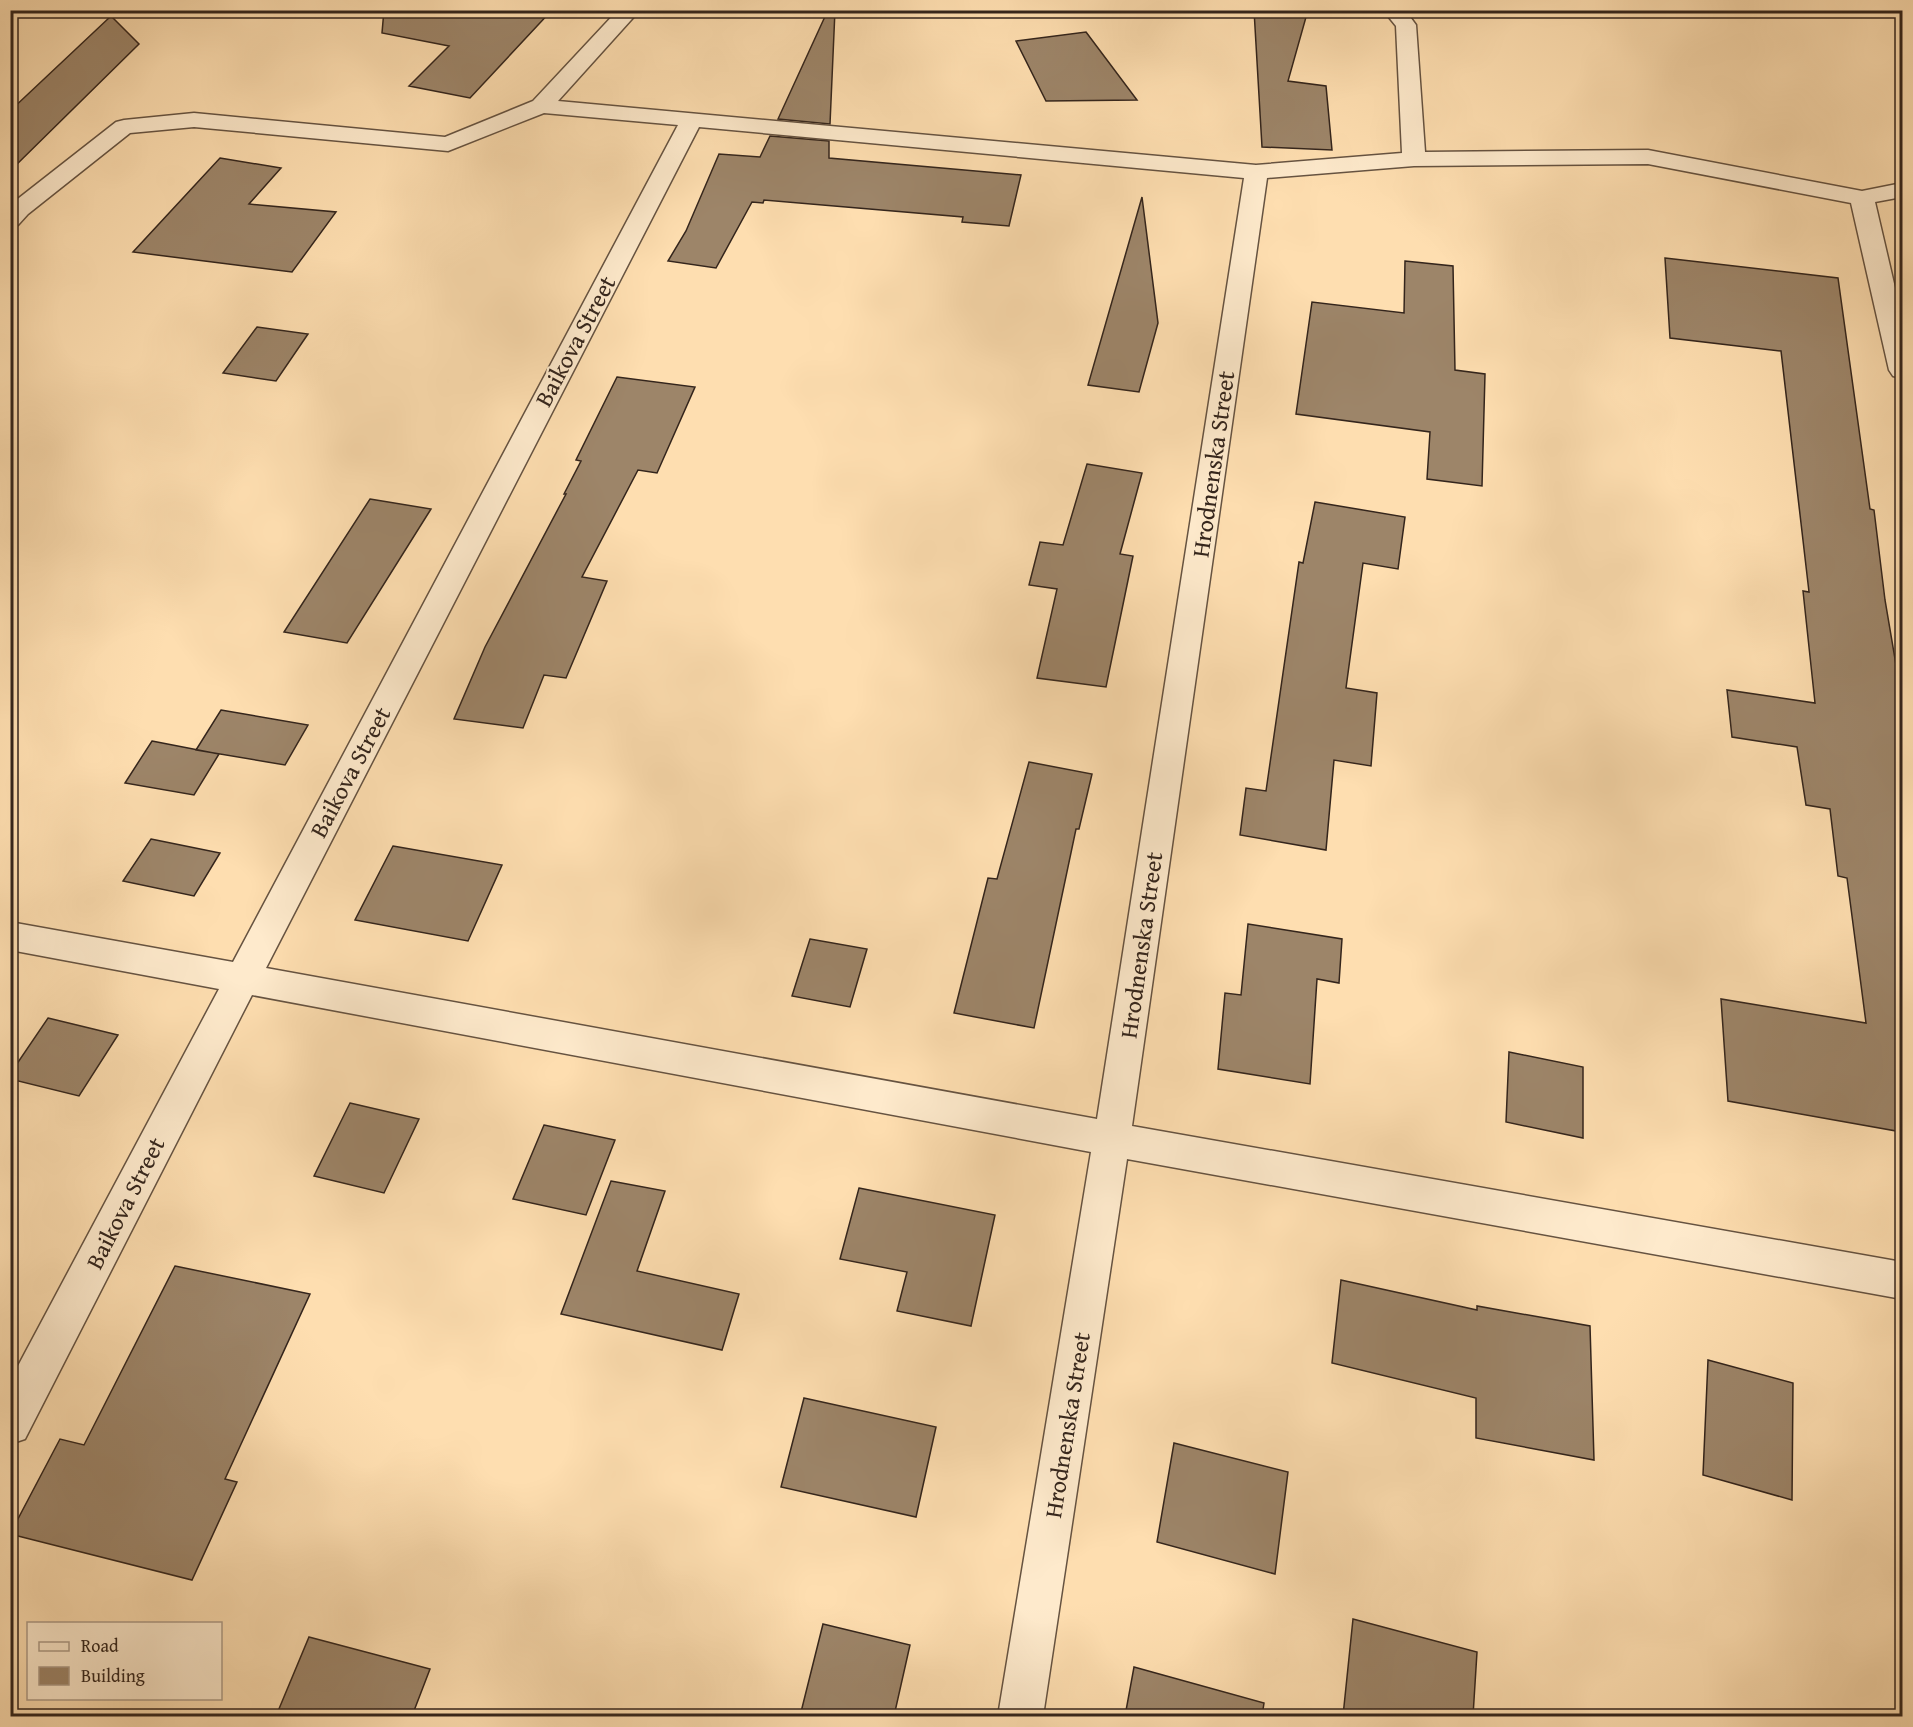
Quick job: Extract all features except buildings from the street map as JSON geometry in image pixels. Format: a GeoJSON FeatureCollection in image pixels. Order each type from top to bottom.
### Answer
{"type":"FeatureCollection","features":[{"type":"Feature","properties":{"kind":"street"},"geometry":{"type":"LineString","coordinates":[[15,214],[124,127],[194,120],[448,144],[542,106],[630,10]]}},
{"type":"Feature","properties":{"kind":"street"},"geometry":{"type":"LineString","coordinates":[[1393,10],[1406,26],[1414,159]]}},
{"type":"Feature","properties":{"kind":"street"},"geometry":{"type":"LineString","coordinates":[[542,106],[1256,172],[1414,159],[1648,157],[1862,198],[1902,190]]}},
{"type":"Feature","properties":{"kind":"street","name":"Baikova Street"},"geometry":{"type":"LineString","coordinates":[[10,1424],[691,121]]}},
{"type":"Feature","properties":{"kind":"street","name":"Hrodnenska Street"},"geometry":{"type":"LineString","coordinates":[[1020,1716],[1112,1139],[1256,172]]}},
{"type":"Feature","properties":{"kind":"street"},"geometry":{"type":"LineString","coordinates":[[1862,198],[1902,370]]}},
{"type":"Feature","properties":{"kind":"street"},"geometry":{"type":"LineString","coordinates":[[10,936],[1112,1139],[1902,1281]]}}]}
